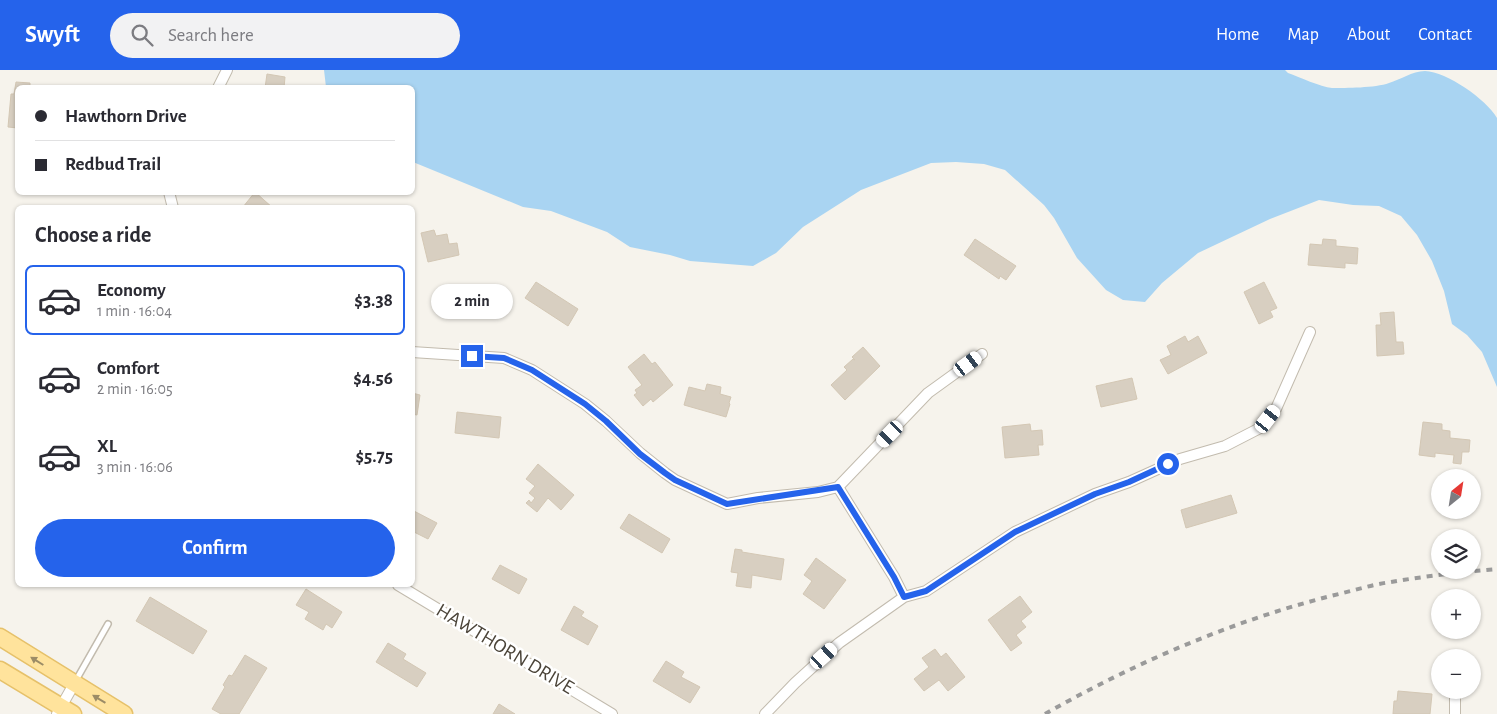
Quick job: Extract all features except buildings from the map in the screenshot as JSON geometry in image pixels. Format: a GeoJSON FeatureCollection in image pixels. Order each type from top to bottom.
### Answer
{"type":"FeatureCollection","features":[{"type":"Feature","properties":{"kind":"main road"},"geometry":{"type":"LineString","coordinates":[[0,637],[124,714]]}},
{"type":"Feature","properties":{"kind":"main road"},"geometry":{"type":"LineString","coordinates":[[0,670],[64,712]]}},
{"type":"Feature","properties":{"kind":"street"},"geometry":{"type":"LineString","coordinates":[[220,85],[227,70]]}},
{"type":"Feature","properties":{"kind":"street"},"geometry":{"type":"LineString","coordinates":[[765,714],[794,683],[839,643],[904,597],[926,591],[1015,532],[1095,494],[1129,482],[1180,459],[1225,446],[1262,427],[1275,411],[1310,332]]}},
{"type":"Feature","properties":{"kind":"street"},"geometry":{"type":"LineString","coordinates":[[415,352],[504,358],[532,370],[585,404],[606,421],[640,454],[675,480],[727,504],[838,487],[928,393],[982,354]]}},
{"type":"Feature","properties":{"kind":"street"},"geometry":{"type":"LineString","coordinates":[[838,487],[894,577],[904,597]]}},
{"type":"Feature","properties":{"kind":"street","name":"HAWTHORN DRIVE"},"geometry":{"type":"LineString","coordinates":[[401,587],[612,714]]}},
{"type":"Feature","properties":{"kind":"street"},"geometry":{"type":"LineString","coordinates":[[64,712],[74,684]]}},
{"type":"Feature","properties":{"kind":"street"},"geometry":{"type":"LineString","coordinates":[[1455,699],[1455,714]]}},
{"type":"Feature","properties":{"kind":"lane"},"geometry":{"type":"LineString","coordinates":[[74,684],[108,624]]}},
{"type":"Feature","properties":{"kind":"water"},"geometry":{"type":"Polygon","coordinates":[[[324,70],[1285,70],[1310,82],[1332,88],[1383,85],[1415,72],[1425,71],[1434,73],[1455,81],[1475,95],[1497,118],[1497,387],[1482,352],[1467,335],[1452,324],[1444,291],[1432,261],[1417,235],[1401,216],[1379,206],[1353,205],[1319,200],[1270,219],[1198,253],[1162,283],[1145,302],[1123,300],[1106,290],[1077,258],[1054,218],[1044,205],[1005,170],[984,164],[931,163],[861,190],[803,227],[776,253],[753,266],[690,261],[630,247],[607,232],[551,211],[523,207],[415,163],[415,85],[326,85],[324,70]]]}},
{"type":"Feature","properties":{"kind":"railway"},"geometry":{"type":"LineString","coordinates":[[1045,714],[1116,676],[1153,659],[1228,628],[1266,615],[1304,603],[1379,584],[1497,569]]}},
{"type":"Feature","properties":{"kind":"route"},"geometry":{"type":"LineString","coordinates":[[472,356],[504,358],[532,370],[585,404],[606,421],[640,454],[675,480],[727,504],[758,498],[818,492],[838,487],[894,577],[904,597],[926,591],[1015,532],[1095,494],[1129,482],[1168,464]]}}]}
